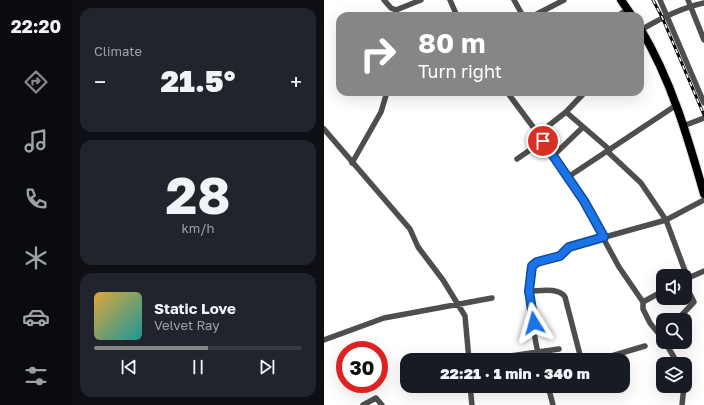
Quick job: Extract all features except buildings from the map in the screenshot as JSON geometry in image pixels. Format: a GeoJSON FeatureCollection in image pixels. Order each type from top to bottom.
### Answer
{"type":"FeatureCollection","features":[{"type":"Feature","properties":{"kind":"main road"},"geometry":{"type":"LineString","coordinates":[[622,0],[629,12]]}},
{"type":"Feature","properties":{"kind":"main road"},"geometry":{"type":"LineString","coordinates":[[644,35],[663,74],[683,126],[704,194]]}},
{"type":"Feature","properties":{"kind":"street"},"geometry":{"type":"LineString","coordinates":[[384,0],[391,8],[396,10],[421,0]]}},
{"type":"Feature","properties":{"kind":"street"},"geometry":{"type":"LineString","coordinates":[[450,0],[455,12]]}},
{"type":"Feature","properties":{"kind":"street"},"geometry":{"type":"LineString","coordinates":[[514,0],[521,12]]}},
{"type":"Feature","properties":{"kind":"street"},"geometry":{"type":"LineString","coordinates":[[541,12],[564,0]]}},
{"type":"Feature","properties":{"kind":"street"},"geometry":{"type":"LineString","coordinates":[[660,0],[704,103]]}},
{"type":"Feature","properties":{"kind":"street"},"geometry":{"type":"LineString","coordinates":[[689,3],[704,40]]}},
{"type":"Feature","properties":{"kind":"street"},"geometry":{"type":"LineString","coordinates":[[644,27],[689,3],[704,3]]}},
{"type":"Feature","properties":{"kind":"street"},"geometry":{"type":"LineString","coordinates":[[352,163],[381,112],[386,96]]}},
{"type":"Feature","properties":{"kind":"street"},"geometry":{"type":"LineString","coordinates":[[510,96],[568,176],[604,237],[619,267],[643,302],[643,310],[656,329]]}},
{"type":"Feature","properties":{"kind":"street"},"geometry":{"type":"LineString","coordinates":[[538,134],[566,112],[582,96]]}},
{"type":"Feature","properties":{"kind":"street"},"geometry":{"type":"LineString","coordinates":[[568,176],[609,151],[675,106]]}},
{"type":"Feature","properties":{"kind":"street"},"geometry":{"type":"LineString","coordinates":[[566,112],[609,151],[641,183],[666,220],[682,269]]}},
{"type":"Feature","properties":{"kind":"street"},"geometry":{"type":"LineString","coordinates":[[683,126],[704,118]]}},
{"type":"Feature","properties":{"kind":"street"},"geometry":{"type":"LineString","coordinates":[[554,155],[583,127]]}},
{"type":"Feature","properties":{"kind":"street"},"geometry":{"type":"LineString","coordinates":[[324,129],[410,229],[418,247],[443,280],[465,316],[468,353]]}},
{"type":"Feature","properties":{"kind":"street"},"geometry":{"type":"LineString","coordinates":[[517,159],[543,141]]}},
{"type":"Feature","properties":{"kind":"street"},"geometry":{"type":"LineString","coordinates":[[538,352],[529,291],[532,266],[534,264],[560,256],[569,247],[666,220],[704,200]]}},
{"type":"Feature","properties":{"kind":"street"},"geometry":{"type":"LineString","coordinates":[[692,278],[704,271]]}},
{"type":"Feature","properties":{"kind":"street"},"geometry":{"type":"LineString","coordinates":[[529,291],[558,291],[563,294],[579,353]]}},
{"type":"Feature","properties":{"kind":"street"},"geometry":{"type":"LineString","coordinates":[[643,302],[656,296]]}},
{"type":"Feature","properties":{"kind":"street"},"geometry":{"type":"LineString","coordinates":[[324,340],[384,318],[459,306],[492,298]]}},
{"type":"Feature","properties":{"kind":"street"},"geometry":{"type":"LineString","coordinates":[[684,313],[691,305]]}},
{"type":"Feature","properties":{"kind":"street"},"geometry":{"type":"LineString","coordinates":[[622,353],[645,346]]}},
{"type":"Feature","properties":{"kind":"street"},"geometry":{"type":"LineString","coordinates":[[531,353],[559,349]]}},
{"type":"Feature","properties":{"kind":"street"},"geometry":{"type":"LineString","coordinates":[[471,393],[472,405]]}},
{"type":"Feature","properties":{"kind":"street"},"geometry":{"type":"LineString","coordinates":[[550,393],[553,405]]}},
{"type":"Feature","properties":{"kind":"street"},"geometry":{"type":"LineString","coordinates":[[682,405],[683,393]]}},
{"type":"Feature","properties":{"kind":"street"},"geometry":{"type":"LineString","coordinates":[[363,405],[376,398],[382,405]]}},
{"type":"Feature","properties":{"kind":"railway"},"geometry":{"type":"LineString","coordinates":[[653,0],[662,17],[704,115]]}},
{"type":"Feature","properties":{"kind":"route"},"geometry":{"type":"LineString","coordinates":[[534,323],[529,291],[532,266],[537,262],[560,256],[569,247],[604,237],[584,201],[543,141]]}}]}
